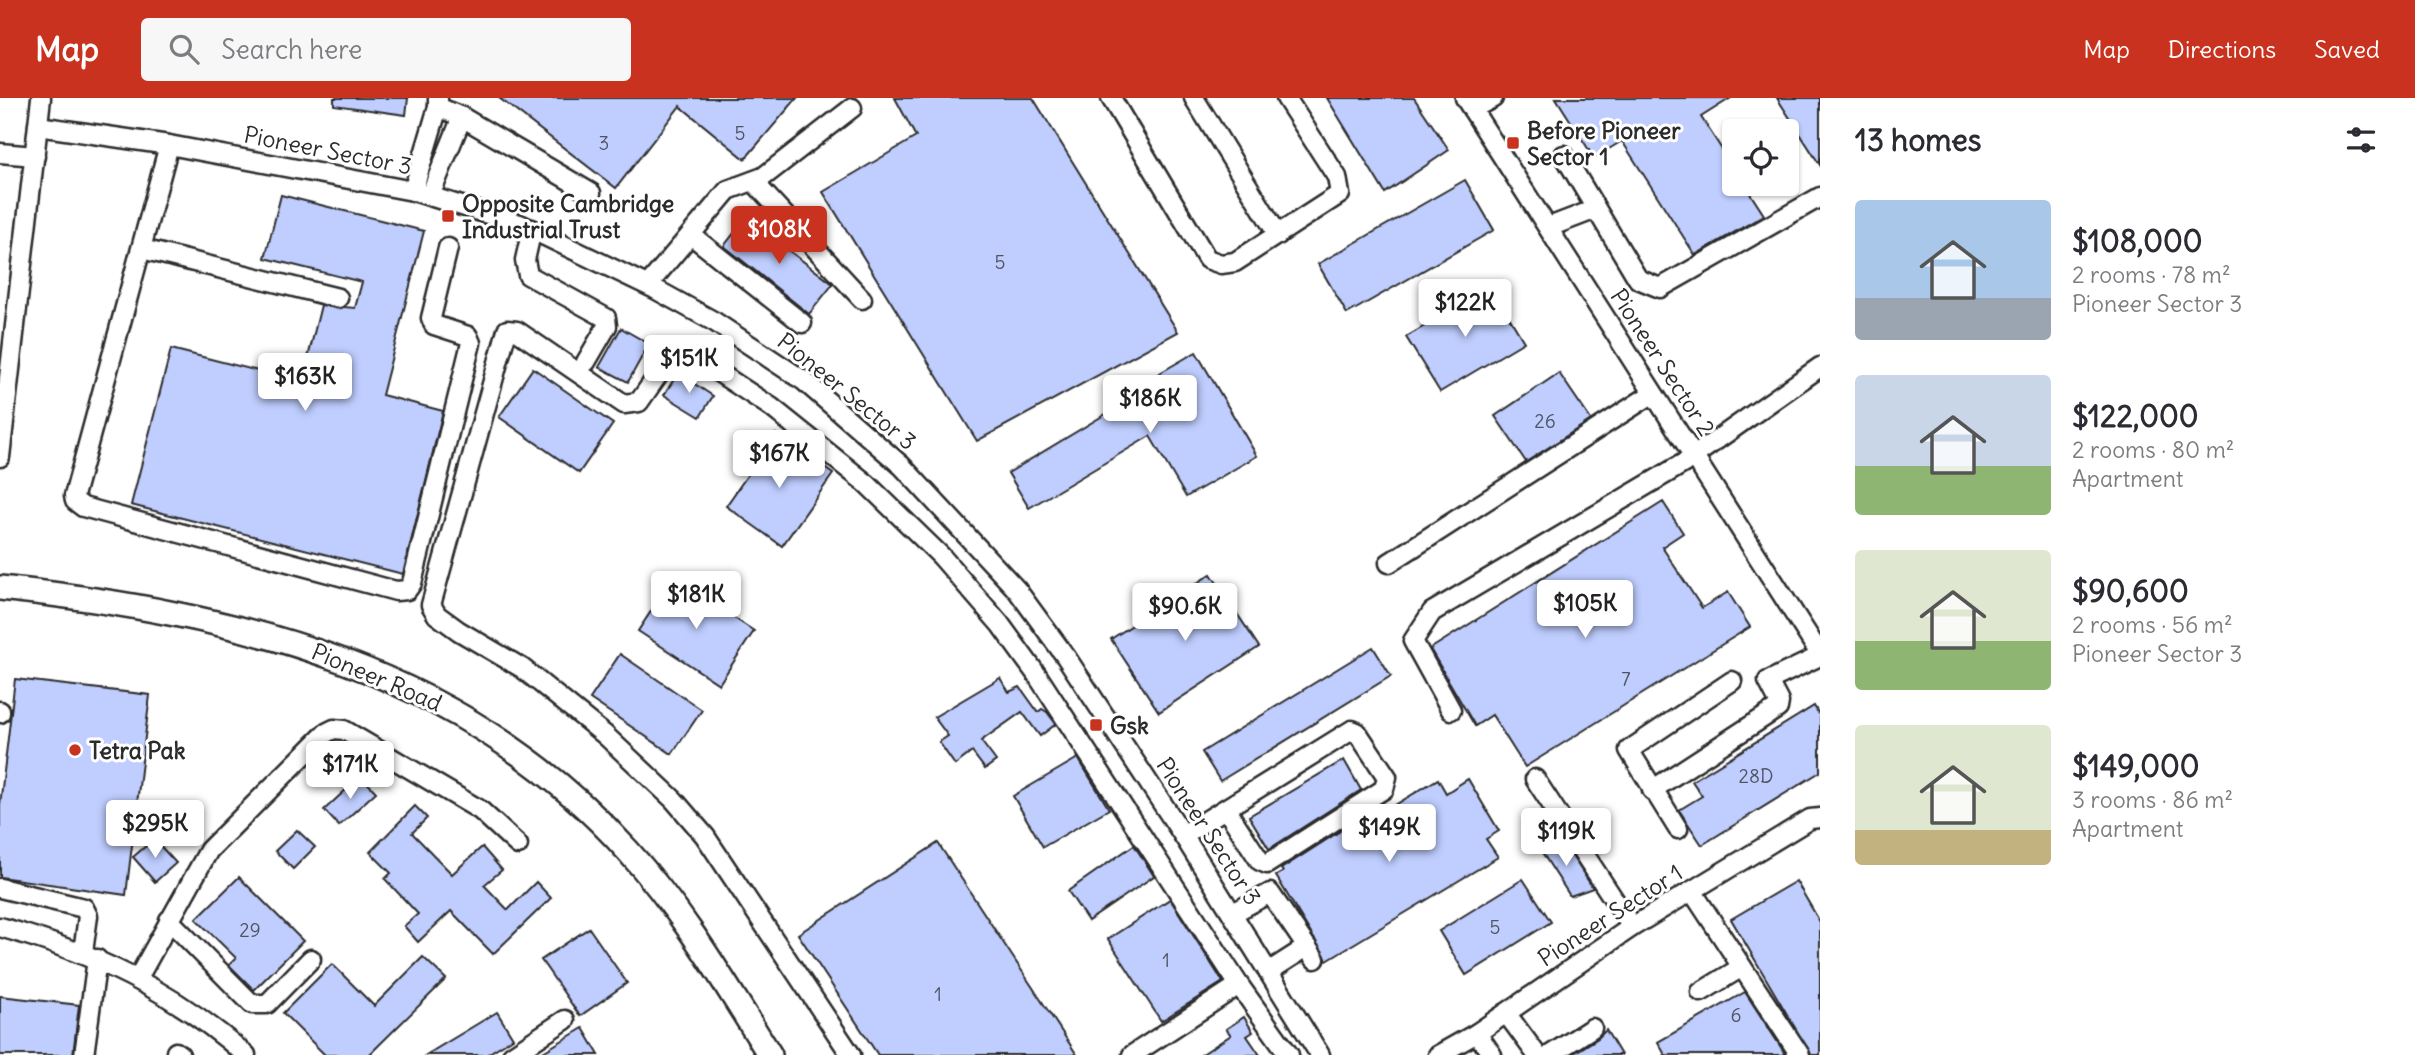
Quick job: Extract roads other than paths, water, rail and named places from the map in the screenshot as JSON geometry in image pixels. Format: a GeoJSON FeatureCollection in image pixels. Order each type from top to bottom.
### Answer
{"type":"FeatureCollection","features":[{"type":"Feature","properties":{"kind":"main road","name":"Pioneer Road"},"geometry":{"type":"LineString","coordinates":[[0,588],[202,619],[306,646],[415,689],[465,717],[514,748],[575,799],[628,850],[701,946],[770,1055]]}},
{"type":"Feature","properties":{"kind":"street"},"geometry":{"type":"LineString","coordinates":[[0,457],[3,387],[41,98]]}},
{"type":"Feature","properties":{"kind":"street"},"geometry":{"type":"LineString","coordinates":[[1111,98],[1207,259],[1221,264],[1235,262],[1340,194],[1337,177],[1286,98]]}},
{"type":"Feature","properties":{"kind":"street"},"geometry":{"type":"LineString","coordinates":[[1194,98],[1278,235]]}},
{"type":"Feature","properties":{"kind":"street"},"geometry":{"type":"LineString","coordinates":[[1468,104],[1493,98]]}},
{"type":"Feature","properties":{"kind":"street"},"geometry":{"type":"LineString","coordinates":[[421,194],[438,102],[591,193]]}},
{"type":"Feature","properties":{"kind":"street","name":"Pioneer Sector 2"},"geometry":{"type":"LineString","coordinates":[[1468,104],[1549,227],[1652,394],[1695,455],[1820,655]]}},
{"type":"Feature","properties":{"kind":"street"},"geometry":{"type":"LineString","coordinates":[[648,285],[728,190],[763,177],[852,108]]}},
{"type":"Feature","properties":{"kind":"street"},"geometry":{"type":"LineString","coordinates":[[421,194],[462,117]]}},
{"type":"Feature","properties":{"kind":"street","name":"Pioneer Sector 3"},"geometry":{"type":"LineString","coordinates":[[38,126],[169,145],[421,194],[532,229],[648,285],[715,322],[804,381],[902,466],[1017,590],[1066,657],[1184,835],[1320,1055]]}},
{"type":"Feature","properties":{"kind":"street"},"geometry":{"type":"LineString","coordinates":[[169,145],[75,501],[83,508],[401,592],[412,583],[471,343],[468,336],[434,325],[431,318],[448,248]]}},
{"type":"Feature","properties":{"kind":"street"},"geometry":{"type":"LineString","coordinates":[[0,153],[35,156]]}},
{"type":"Feature","properties":{"kind":"street"},"geometry":{"type":"LineString","coordinates":[[1564,155],[1638,279],[1644,284],[1660,288],[1820,197]]}},
{"type":"Feature","properties":{"kind":"street"},"geometry":{"type":"LineString","coordinates":[[753,181],[862,299]]}},
{"type":"Feature","properties":{"kind":"street"},"geometry":{"type":"LineString","coordinates":[[1549,227],[1596,209]]}},
{"type":"Feature","properties":{"kind":"street"},"geometry":{"type":"LineString","coordinates":[[532,229],[525,260],[528,275],[606,318],[607,326],[586,362]]}},
{"type":"Feature","properties":{"kind":"street"},"geometry":{"type":"LineString","coordinates":[[691,234],[802,323]]}},
{"type":"Feature","properties":{"kind":"street"},"geometry":{"type":"LineString","coordinates":[[142,249],[338,298]]}},
{"type":"Feature","properties":{"kind":"street"},"geometry":{"type":"LineString","coordinates":[[850,1055],[731,873],[705,836],[674,800],[605,735],[522,668],[459,631],[437,615],[431,605],[507,330],[517,331],[624,404],[639,402],[671,356],[689,353],[771,407],[867,484],[941,556],[1000,624],[1037,675],[1239,985],[1289,1055]]}},
{"type":"Feature","properties":{"kind":"street"},"geometry":{"type":"LineString","coordinates":[[1451,710],[1413,641],[1432,612],[1695,455],[1820,367]]}},
{"type":"Feature","properties":{"kind":"street"},"geometry":{"type":"LineString","coordinates":[[1389,564],[1652,394]]}},
{"type":"Feature","properties":{"kind":"street"},"geometry":{"type":"LineString","coordinates":[[1652,790],[1778,708],[1779,702],[1768,681],[1820,655]]}},
{"type":"Feature","properties":{"kind":"street"},"geometry":{"type":"LineString","coordinates":[[1678,829],[1629,755],[1630,748],[1732,681]]}},
{"type":"Feature","properties":{"kind":"street"},"geometry":{"type":"LineString","coordinates":[[138,978],[209,850],[326,733],[334,729],[344,730],[480,810],[518,845]]}},
{"type":"Feature","properties":{"kind":"street"},"geometry":{"type":"LineString","coordinates":[[1184,835],[1352,730],[1357,732],[1387,777],[1384,789],[1267,864],[1259,860],[1226,809]]}},
{"type":"Feature","properties":{"kind":"street"},"geometry":{"type":"LineString","coordinates":[[1535,779],[1633,928]]}},
{"type":"Feature","properties":{"kind":"street","name":"Pioneer Sector 1"},"geometry":{"type":"LineString","coordinates":[[1438,1055],[1477,1033],[1633,928],[1816,814]]}},
{"type":"Feature","properties":{"kind":"street"},"geometry":{"type":"LineString","coordinates":[[0,888],[84,908],[88,916],[90,955],[84,1055]]}},
{"type":"Feature","properties":{"kind":"street"},"geometry":{"type":"LineString","coordinates":[[1692,891],[1800,1055]]}},
{"type":"Feature","properties":{"kind":"street"},"geometry":{"type":"LineString","coordinates":[[1233,913],[1270,893],[1311,953],[1268,972]]}},
{"type":"Feature","properties":{"kind":"street"},"geometry":{"type":"LineString","coordinates":[[169,920],[252,1004],[267,1004],[311,959]]}},
{"type":"Feature","properties":{"kind":"street"},"geometry":{"type":"LineString","coordinates":[[0,927],[90,955],[138,978],[246,1055]]}},
{"type":"Feature","properties":{"kind":"street"},"geometry":{"type":"LineString","coordinates":[[1701,992],[1742,967]]}},
{"type":"Feature","properties":{"kind":"street"},"geometry":{"type":"LineString","coordinates":[[1132,1055],[1239,985]]}},
{"type":"Feature","properties":{"kind":"street"},"geometry":{"type":"LineString","coordinates":[[1506,1013],[1537,1055]]}},
{"type":"Feature","properties":{"kind":"street"},"geometry":{"type":"LineString","coordinates":[[512,1055],[565,1020]]}},
{"type":"Feature","properties":{"kind":"street"},"geometry":{"type":"LineString","coordinates":[[1550,1055],[1592,1028]]}},
{"type":"Feature","properties":{"kind":"street"},"geometry":{"type":"LineString","coordinates":[[1477,1033],[1492,1055]]}},
{"type":"Feature","properties":{"kind":"place","name":"Before Pioneer Sector 1"},"geometry":{"type":"Point","coordinates":[1513,143]}},
{"type":"Feature","properties":{"kind":"place","name":"Opposite Cambridge Industrial Trust"},"geometry":{"type":"Point","coordinates":[448,216]}},
{"type":"Feature","properties":{"kind":"place","name":"Gsk"},"geometry":{"type":"Point","coordinates":[1096,725]}},
{"type":"Feature","properties":{"kind":"place","name":"Tetra Pak"},"geometry":{"type":"Point","coordinates":[75,750]}}]}
